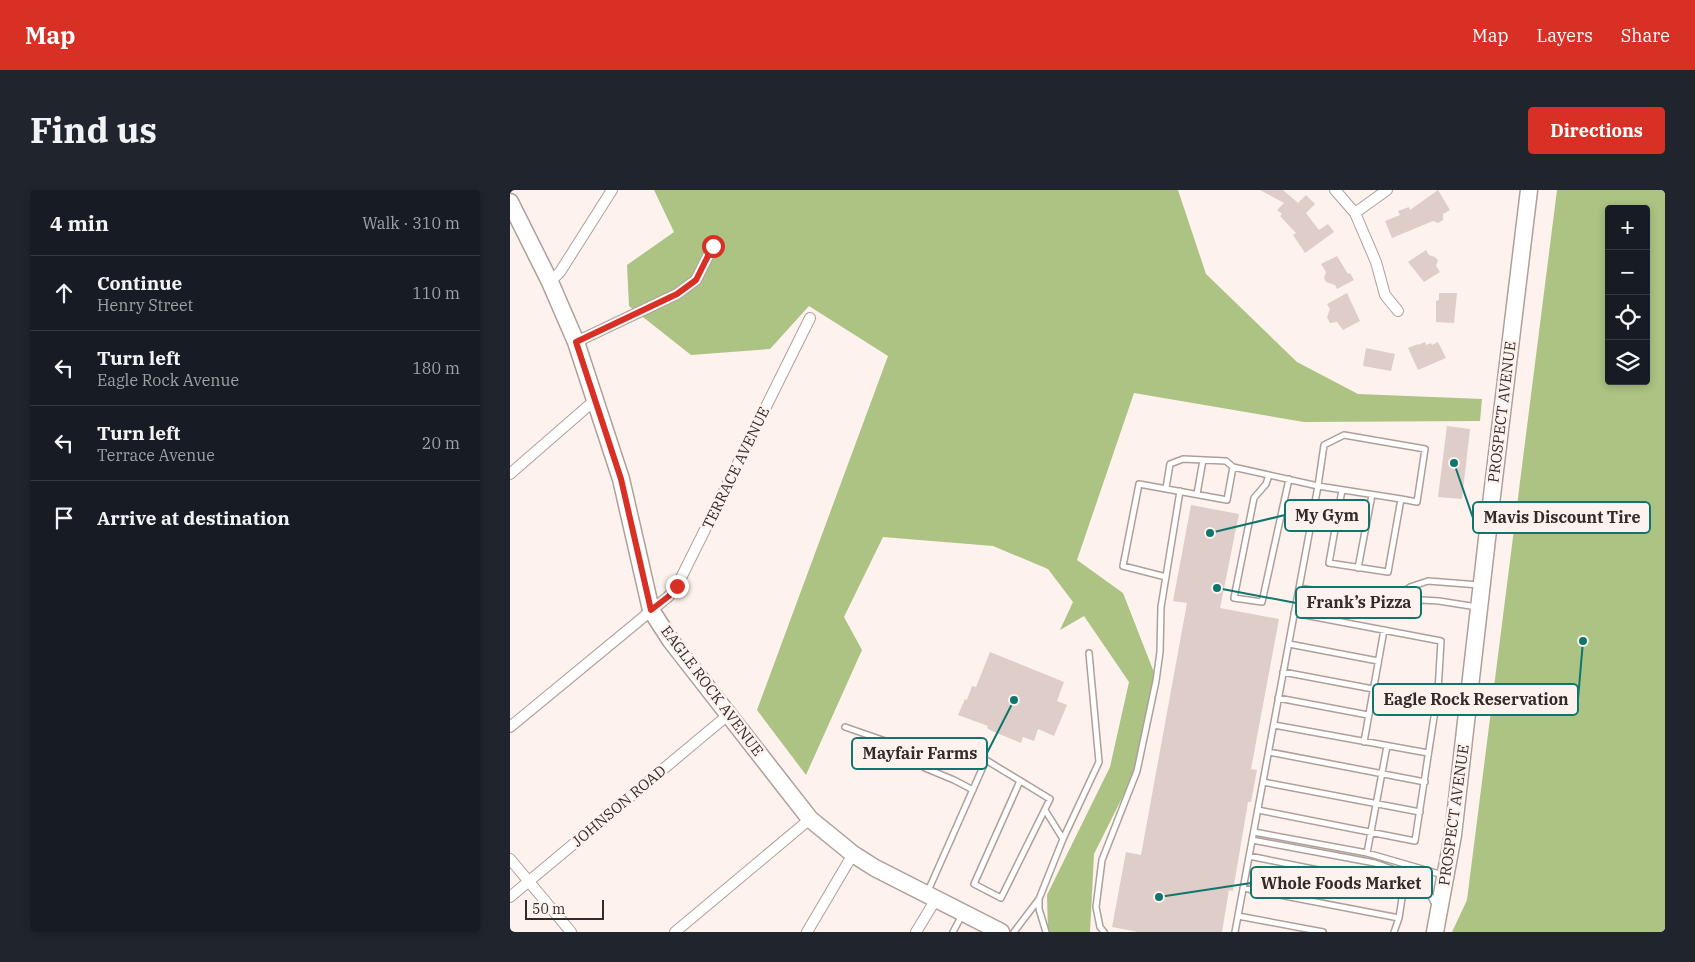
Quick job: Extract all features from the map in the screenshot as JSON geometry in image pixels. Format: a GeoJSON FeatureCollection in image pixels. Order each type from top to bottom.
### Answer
{"type":"FeatureCollection","features":[{"type":"Feature","properties":{"kind":"main road","name":"PROSPECT AVENUE"},"geometry":{"type":"LineString","coordinates":[[1435,932],[1453,835],[1529,190]]}},
{"type":"Feature","properties":{"kind":"main road","name":"EAGLE ROCK AVENUE"},"geometry":{"type":"LineString","coordinates":[[512,212],[550,282],[576,342],[621,479],[651,610],[671,641],[810,819],[853,854],[875,868],[1002,932]]}},
{"type":"Feature","properties":{"kind":"street"},"geometry":{"type":"LineString","coordinates":[[550,282],[560,272],[612,190]]}},
{"type":"Feature","properties":{"kind":"street"},"geometry":{"type":"LineString","coordinates":[[1335,190],[1355,213],[1376,262],[1385,295],[1398,311]]}},
{"type":"Feature","properties":{"kind":"street"},"geometry":{"type":"LineString","coordinates":[[1355,213],[1387,190]]}},
{"type":"Feature","properties":{"kind":"street"},"geometry":{"type":"LineString","coordinates":[[576,342],[677,294],[696,280],[713,246]]}},
{"type":"Feature","properties":{"kind":"street","name":"TERRACE AVENUE"},"geometry":{"type":"LineString","coordinates":[[510,727],[669,596],[677,586],[810,318]]}},
{"type":"Feature","properties":{"kind":"street"},"geometry":{"type":"LineString","coordinates":[[510,474],[595,400]]}},
{"type":"Feature","properties":{"kind":"street","name":"JOHNSON ROAD"},"geometry":{"type":"LineString","coordinates":[[510,897],[728,715]]}},
{"type":"Feature","properties":{"kind":"street"},"geometry":{"type":"LineString","coordinates":[[675,932],[810,819]]}},
{"type":"Feature","properties":{"kind":"street"},"geometry":{"type":"LineString","coordinates":[[807,932],[853,854]]}},
{"type":"Feature","properties":{"kind":"street"},"geometry":{"type":"LineString","coordinates":[[510,859],[571,932]]}},
{"type":"Feature","properties":{"kind":"street"},"geometry":{"type":"LineString","coordinates":[[916,932],[932,897]]}},
{"type":"Feature","properties":{"kind":"lane"},"geometry":{"type":"LineString","coordinates":[[1166,488],[1170,464],[1182,459],[1226,461],[1233,467],[1318,486],[1417,502],[1425,449],[1344,435],[1324,446],[1318,486],[1235,932]]}},
{"type":"Feature","properties":{"kind":"lane"},"geometry":{"type":"LineString","coordinates":[[1197,494],[1203,460]]}},
{"type":"Feature","properties":{"kind":"lane"},"geometry":{"type":"LineString","coordinates":[[1166,577],[1123,566],[1139,484],[1227,500],[1233,467]]}},
{"type":"Feature","properties":{"kind":"lane"},"geometry":{"type":"LineString","coordinates":[[1269,475],[1266,484],[1254,498],[1234,598],[1262,602],[1289,479]]}},
{"type":"Feature","properties":{"kind":"lane"},"geometry":{"type":"LineString","coordinates":[[1342,490],[1329,563],[1358,568],[1388,572],[1401,499]]}},
{"type":"Feature","properties":{"kind":"lane"},"geometry":{"type":"LineString","coordinates":[[1104,932],[1100,927],[1096,907],[1102,860],[1137,771],[1156,681],[1160,652],[1161,607],[1180,491]]}},
{"type":"Feature","properties":{"kind":"lane"},"geometry":{"type":"LineString","coordinates":[[1358,568],[1372,495]]}},
{"type":"Feature","properties":{"kind":"lane"},"geometry":{"type":"LineString","coordinates":[[1299,588],[1336,594],[1348,591],[1390,596],[1428,581],[1482,585]]}},
{"type":"Feature","properties":{"kind":"lane"},"geometry":{"type":"LineString","coordinates":[[1336,594],[1343,600],[1381,605],[1439,600],[1480,607]]}},
{"type":"Feature","properties":{"kind":"lane"},"geometry":{"type":"LineString","coordinates":[[1258,810],[1415,841],[1438,691],[1441,641],[1294,613]]}},
{"type":"Feature","properties":{"kind":"lane"},"geometry":{"type":"LineString","coordinates":[[1364,742],[1384,630]]}},
{"type":"Feature","properties":{"kind":"lane"},"geometry":{"type":"LineString","coordinates":[[1289,644],[1378,661]]}},
{"type":"Feature","properties":{"kind":"lane"},"geometry":{"type":"LineString","coordinates":[[1014,932],[1039,899],[1063,839],[1100,762],[1089,652]]}},
{"type":"Feature","properties":{"kind":"lane"},"geometry":{"type":"LineString","coordinates":[[1283,672],[1373,689]]}},
{"type":"Feature","properties":{"kind":"lane"},"geometry":{"type":"LineString","coordinates":[[1278,698],[1368,715]]}},
{"type":"Feature","properties":{"kind":"lane"},"geometry":{"type":"LineString","coordinates":[[1274,725],[1428,753]]}},
{"type":"Feature","properties":{"kind":"lane"},"geometry":{"type":"LineString","coordinates":[[845,727],[916,752],[956,746],[972,748],[986,760],[1050,799],[1000,898],[974,884],[1020,781]]}},
{"type":"Feature","properties":{"kind":"lane"},"geometry":{"type":"LineString","coordinates":[[1367,853],[1387,746]]}},
{"type":"Feature","properties":{"kind":"lane"},"geometry":{"type":"LineString","coordinates":[[916,752],[926,768],[972,790]]}},
{"type":"Feature","properties":{"kind":"lane"},"geometry":{"type":"LineString","coordinates":[[1269,752],[1425,782]]}},
{"type":"Feature","properties":{"kind":"lane"},"geometry":{"type":"LineString","coordinates":[[932,897],[972,790],[986,760]]}},
{"type":"Feature","properties":{"kind":"lane"},"geometry":{"type":"LineString","coordinates":[[1263,782],[1420,812]]}},
{"type":"Feature","properties":{"kind":"lane"},"geometry":{"type":"LineString","coordinates":[[1045,810],[1063,839]]}},
{"type":"Feature","properties":{"kind":"lane"},"geometry":{"type":"LineString","coordinates":[[1254,832],[1367,853],[1446,876]]}},
{"type":"Feature","properties":{"kind":"lane"},"geometry":{"type":"LineString","coordinates":[[1252,840],[1375,863],[1406,874],[1428,893],[1440,913]]}},
{"type":"Feature","properties":{"kind":"lane"},"geometry":{"type":"LineString","coordinates":[[1249,856],[1404,887]]}},
{"type":"Feature","properties":{"kind":"lane"},"geometry":{"type":"LineString","coordinates":[[1394,932],[1399,918],[1407,865]]}},
{"type":"Feature","properties":{"kind":"lane"},"geometry":{"type":"LineString","coordinates":[[1244,888],[1399,918]]}},
{"type":"Feature","properties":{"kind":"lane"},"geometry":{"type":"LineString","coordinates":[[1039,899],[1039,909],[1046,932]]}},
{"type":"Feature","properties":{"kind":"lane"},"geometry":{"type":"LineString","coordinates":[[953,932],[963,912]]}},
{"type":"Feature","properties":{"kind":"lane"},"geometry":{"type":"LineString","coordinates":[[1238,916],[1323,932]]}},
{"type":"Feature","properties":{"kind":"green space"},"geometry":{"type":"Polygon","coordinates":[[[654,190],[1178,190],[1206,274],[1297,362],[1358,394],[1482,399],[1480,421],[1304,422],[1134,393],[1077,560],[1123,593],[1155,675],[1138,766],[1094,854],[1090,932],[1048,932],[1047,895],[1110,767],[1129,682],[1084,616],[1060,630],[1073,602],[1048,569],[993,546],[883,537],[844,617],[862,650],[806,775],[757,710],[888,356],[809,306],[770,349],[691,355],[629,306],[627,265],[674,232],[654,190]]]}},
{"type":"Feature","properties":{"kind":"green space"},"geometry":{"type":"Polygon","coordinates":[[[1557,190],[1665,190],[1665,932],[1452,932],[1467,900],[1557,190]]]}},
{"type":"Feature","properties":{"kind":"building"},"geometry":{"type":"Polygon","coordinates":[[[1260,190],[1283,190],[1298,203],[1306,195],[1315,204],[1306,213],[1319,230],[1328,224],[1334,232],[1305,253],[1293,235],[1296,233],[1280,216],[1282,214],[1277,210],[1284,203],[1260,190]]]}},
{"type":"Feature","properties":{"kind":"building"},"geometry":{"type":"Polygon","coordinates":[[[1438,190],[1450,210],[1443,214],[1443,220],[1438,223],[1433,221],[1392,238],[1385,221],[1400,215],[1398,211],[1409,207],[1410,210],[1438,190]]]}},
{"type":"Feature","properties":{"kind":"building"},"geometry":{"type":"Polygon","coordinates":[[[1426,250],[1429,255],[1438,260],[1436,266],[1440,272],[1424,282],[1408,262],[1426,250]]]}},
{"type":"Feature","properties":{"kind":"building"},"geometry":{"type":"Polygon","coordinates":[[[1337,256],[1354,280],[1337,289],[1335,285],[1326,282],[1324,278],[1326,272],[1321,264],[1337,256]]]}},
{"type":"Feature","properties":{"kind":"building"},"geometry":{"type":"Polygon","coordinates":[[[1347,293],[1360,321],[1343,330],[1337,322],[1330,323],[1327,317],[1330,309],[1327,304],[1347,293]]]}},
{"type":"Feature","properties":{"kind":"building"},"geometry":{"type":"Polygon","coordinates":[[[1439,293],[1457,293],[1454,323],[1436,322],[1436,301],[1439,300],[1439,293]]]}},
{"type":"Feature","properties":{"kind":"building"},"geometry":{"type":"Polygon","coordinates":[[[1425,342],[1426,345],[1431,343],[1432,345],[1438,342],[1446,358],[1418,370],[1408,348],[1425,342]]]}},
{"type":"Feature","properties":{"kind":"building"},"geometry":{"type":"Polygon","coordinates":[[[1366,348],[1395,354],[1391,371],[1363,366],[1366,348]]]}},
{"type":"Feature","properties":{"kind":"building"},"geometry":{"type":"Polygon","coordinates":[[[1447,426],[1470,429],[1462,499],[1438,497],[1447,426]]]}},
{"type":"Feature","properties":{"kind":"building"},"geometry":{"type":"Polygon","coordinates":[[[1191,505],[1239,514],[1220,608],[1279,619],[1251,769],[1257,770],[1251,802],[1248,802],[1233,891],[1229,890],[1222,932],[1138,932],[1112,927],[1126,852],[1141,855],[1187,603],[1173,601],[1191,505]]]}},
{"type":"Feature","properties":{"kind":"building"},"geometry":{"type":"Polygon","coordinates":[[[990,652],[1064,682],[1057,701],[1067,705],[1054,736],[1038,729],[1034,741],[1023,737],[1021,743],[992,731],[987,728],[988,726],[958,715],[965,699],[967,700],[972,686],[976,687],[990,652]]]}},
{"type":"Feature","properties":{"kind":"place","name":"Mavis Discount Tire"},"geometry":{"type":"Point","coordinates":[1454,463]}},
{"type":"Feature","properties":{"kind":"place","name":"My Gym"},"geometry":{"type":"Point","coordinates":[1210,533]}},
{"type":"Feature","properties":{"kind":"place","name":"Frank’s Pizza"},"geometry":{"type":"Point","coordinates":[1217,588]}},
{"type":"Feature","properties":{"kind":"place","name":"Eagle Rock Reservation"},"geometry":{"type":"Point","coordinates":[1583,641]}},
{"type":"Feature","properties":{"kind":"place","name":"Mayfair Farms"},"geometry":{"type":"Point","coordinates":[1014,700]}},
{"type":"Feature","properties":{"kind":"place","name":"Whole Foods Market"},"geometry":{"type":"Point","coordinates":[1159,897]}},
{"type":"Feature","properties":{"kind":"route"},"geometry":{"type":"LineString","coordinates":[[677,586],[669,596],[651,610],[621,479],[576,342],[677,294],[696,280],[713,246]]}}]}
